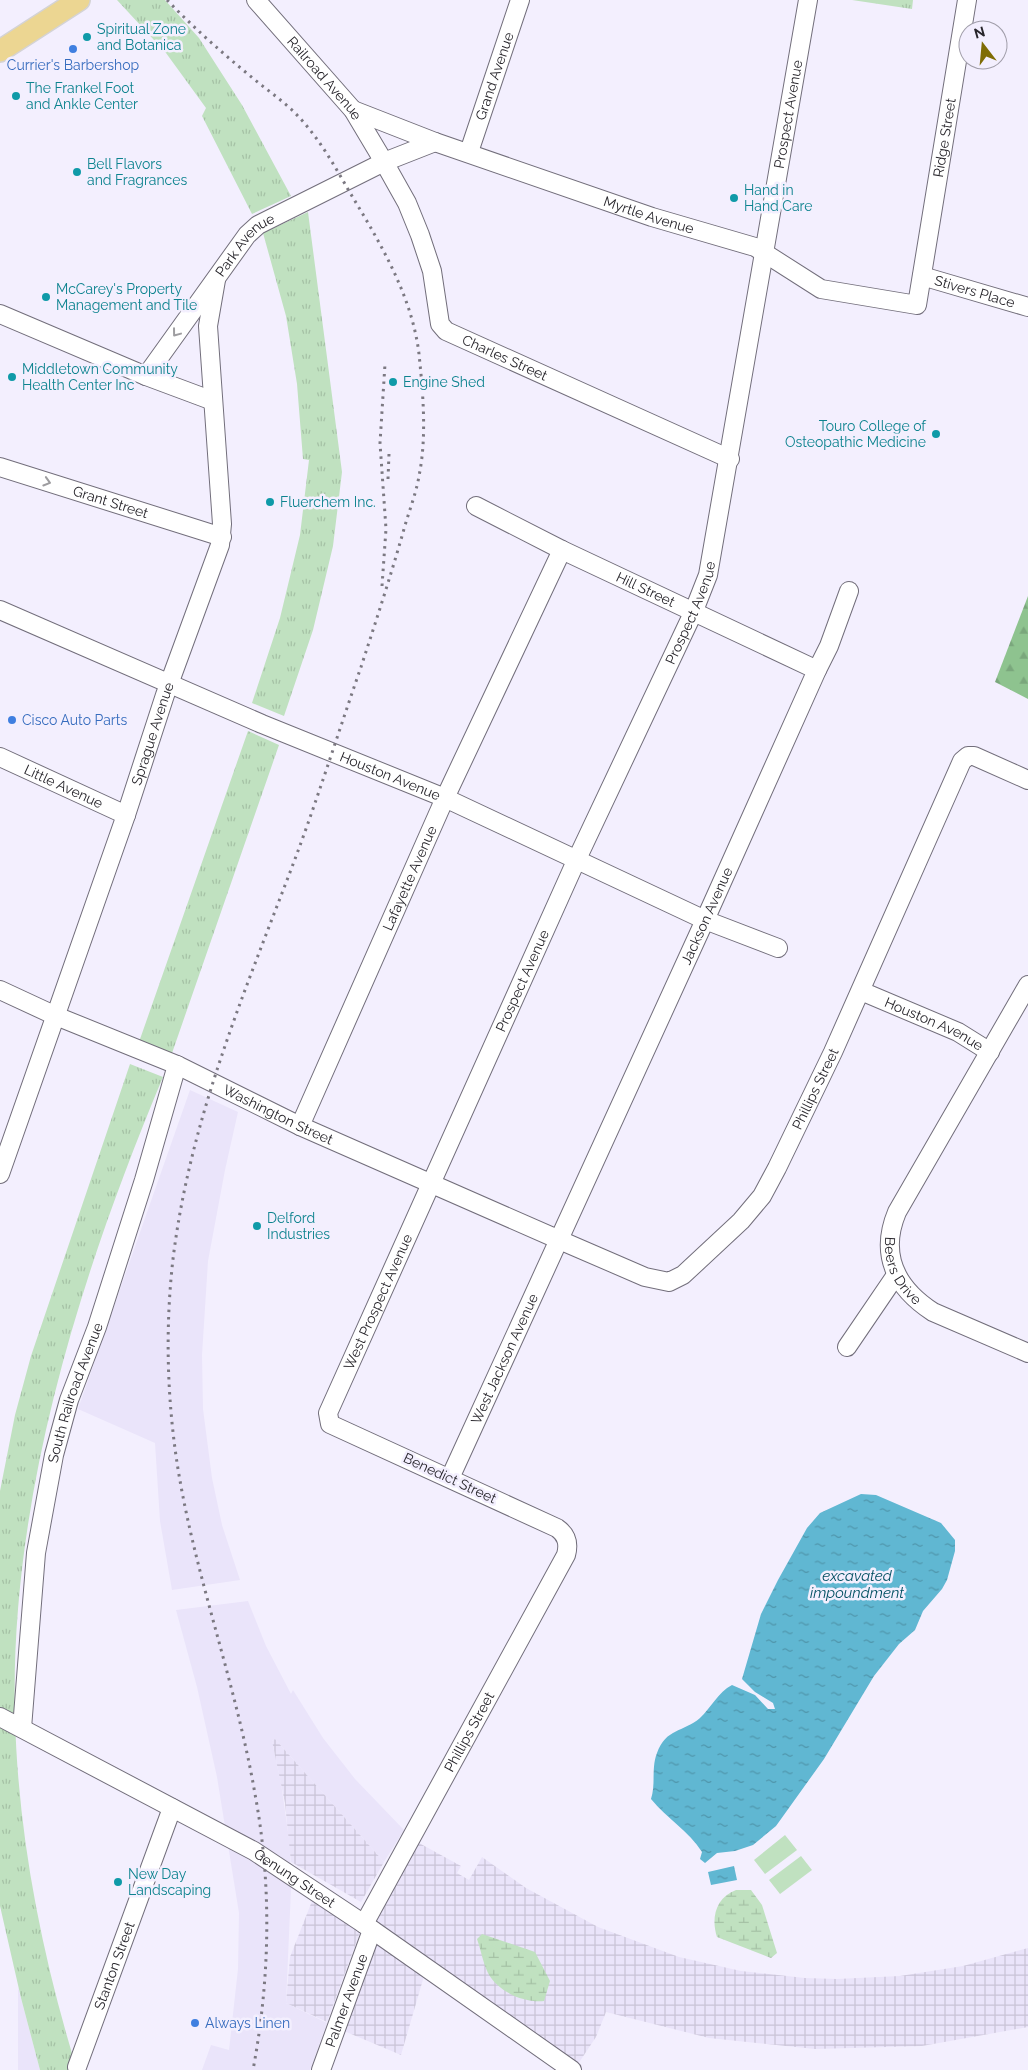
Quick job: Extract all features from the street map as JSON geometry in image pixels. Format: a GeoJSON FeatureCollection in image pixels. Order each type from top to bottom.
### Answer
{"type":"FeatureCollection","features":[{"type":"Feature","properties":{"kind":"main road"},"geometry":{"type":"LineString","coordinates":[[0,51],[79,0]]}},
{"type":"Feature","properties":{"kind":"street","name":"Railroad Avenue"},"geometry":{"type":"LineString","coordinates":[[256,0],[353,110],[384,162]]}},
{"type":"Feature","properties":{"kind":"street","name":"Grand Avenue"},"geometry":{"type":"LineString","coordinates":[[469,152],[520,0]]}},
{"type":"Feature","properties":{"kind":"street","name":"Prospect Avenue"},"geometry":{"type":"LineString","coordinates":[[431,1182],[576,861],[694,613],[708,575],[766,254],[766,242],[808,0]]}},
{"type":"Feature","properties":{"kind":"street","name":"Ridge Street"},"geometry":{"type":"LineString","coordinates":[[922,276],[967,0]]}},
{"type":"Feature","properties":{"kind":"street","name":"Myrtle Avenue"},"geometry":{"type":"LineString","coordinates":[[353,110],[434,142],[469,152],[652,217],[756,247],[821,288],[917,305],[922,276]]}},
{"type":"Feature","properties":{"kind":"street"},"geometry":{"type":"LineString","coordinates":[[384,162],[434,142]]}},
{"type":"Feature","properties":{"kind":"street","name":"Park Avenue"},"geometry":{"type":"LineString","coordinates":[[146,376],[247,235],[258,225],[384,162]]}},
{"type":"Feature","properties":{"kind":"street","name":"Charles Street"},"geometry":{"type":"LineString","coordinates":[[384,162],[407,203],[420,235],[432,271],[440,324],[446,331],[730,459]]}},
{"type":"Feature","properties":{"kind":"street","name":"Stivers Place"},"geometry":{"type":"LineString","coordinates":[[922,276],[1028,307]]}},
{"type":"Feature","properties":{"kind":"street","name":"Sprague Avenue"},"geometry":{"type":"LineString","coordinates":[[0,1174],[126,815],[165,695],[171,683],[222,537],[208,326],[216,280]]}},
{"type":"Feature","properties":{"kind":"street"},"geometry":{"type":"LineString","coordinates":[[0,314],[146,376],[213,401]]}},
{"type":"Feature","properties":{"kind":"street","name":"Grant Street"},"geometry":{"type":"LineString","coordinates":[[0,468],[222,537]]}},
{"type":"Feature","properties":{"kind":"street","name":"Hill Street"},"geometry":{"type":"LineString","coordinates":[[476,506],[562,550],[816,670]]}},
{"type":"Feature","properties":{"kind":"street","name":"Lafayette Avenue"},"geometry":{"type":"LineString","coordinates":[[300,1126],[445,798],[562,550]]}},
{"type":"Feature","properties":{"kind":"street","name":"Jackson Avenue"},"geometry":{"type":"LineString","coordinates":[[558,1239],[705,920],[816,670],[829,646],[849,591]]}},
{"type":"Feature","properties":{"kind":"street","name":"Houston Avenue"},"geometry":{"type":"LineString","coordinates":[[0,610],[262,724],[445,798],[705,920],[778,948]]}},
{"type":"Feature","properties":{"kind":"street","name":"Phillips Street"},"geometry":{"type":"LineString","coordinates":[[558,1239],[655,1280],[669,1282],[683,1275],[725,1238],[762,1196],[790,1143],[861,990],[962,761],[968,756],[974,756],[1028,780]]}},
{"type":"Feature","properties":{"kind":"street","name":"Little Avenue"},"geometry":{"type":"LineString","coordinates":[[0,757],[126,815]]}},
{"type":"Feature","properties":{"kind":"street","name":"Houston Avenue"},"geometry":{"type":"LineString","coordinates":[[861,990],[958,1032],[990,1052],[1028,986]]}},
{"type":"Feature","properties":{"kind":"street","name":"Washington Street"},"geometry":{"type":"LineString","coordinates":[[0,990],[56,1016],[177,1065],[300,1126],[558,1239]]}},
{"type":"Feature","properties":{"kind":"street","name":"Beers Drive"},"geometry":{"type":"LineString","coordinates":[[990,1052],[897,1212],[890,1244],[896,1275],[912,1297],[933,1312],[1027,1351]]}},
{"type":"Feature","properties":{"kind":"street","name":"South Railroad Avenue"},"geometry":{"type":"LineString","coordinates":[[22,1728],[34,1569],[42,1513],[54,1455],[69,1400],[97,1326],[144,1180],[177,1065]]}},
{"type":"Feature","properties":{"kind":"street","name":"West Prospect Avenue"},"geometry":{"type":"LineString","coordinates":[[328,1422],[329,1408],[431,1182]]}},
{"type":"Feature","properties":{"kind":"street","name":"West Jackson Avenue"},"geometry":{"type":"LineString","coordinates":[[450,1478],[558,1239]]}},
{"type":"Feature","properties":{"kind":"street"},"geometry":{"type":"LineString","coordinates":[[847,1347],[896,1275]]}},
{"type":"Feature","properties":{"kind":"street","name":"Benedict Street"},"geometry":{"type":"LineString","coordinates":[[328,1422],[557,1528],[567,1540]]}},
{"type":"Feature","properties":{"kind":"street","name":"Phillips Street"},"geometry":{"type":"LineString","coordinates":[[368,1927],[566,1555],[567,1540]]}},
{"type":"Feature","properties":{"kind":"street","name":"Genung Street"},"geometry":{"type":"LineString","coordinates":[[0,1717],[254,1851],[368,1927],[572,2070]]}},
{"type":"Feature","properties":{"kind":"street","name":"Stanton Street"},"geometry":{"type":"LineString","coordinates":[[77,2067],[172,1808]]}},
{"type":"Feature","properties":{"kind":"street","name":"Palmer Avenue"},"geometry":{"type":"LineString","coordinates":[[321,2070],[368,1927]]}},
{"type":"Feature","properties":{"kind":"shaded area"},"geometry":{"type":"Polygon","coordinates":[[[190,1090],[238,1112],[208,1261],[202,1355],[203,1409],[212,1478],[222,1525],[240,1580],[172,1590],[160,1521],[155,1443],[78,1409],[190,1090]]]}},
{"type":"Feature","properties":{"kind":"shaded area"},"geometry":{"type":"Polygon","coordinates":[[[248,1601],[266,1646],[291,1694],[293,1690],[323,1738],[355,1779],[404,1830],[384,1862],[275,1739],[272,1741],[281,1783],[290,1846],[291,1889],[286,2003],[327,2023],[310,2070],[202,2070],[211,2045],[229,2050],[238,1969],[239,1913],[217,1777],[197,1687],[176,1610],[248,1601]]]}},
{"type":"Feature","properties":{"kind":"shaded area"},"geometry":{"type":"Polygon","coordinates":[[[275,1739],[384,1862],[361,1902],[291,1862],[285,1803],[272,1741],[275,1739]]]}},
{"type":"Feature","properties":{"kind":"shaded area"},"geometry":{"type":"Polygon","coordinates":[[[419,1843],[461,1866],[457,1873],[469,1880],[482,1857],[526,1888],[598,1927],[679,1957],[741,1971],[805,1978],[837,1979],[900,1976],[963,1966],[1028,1948],[1028,2027],[922,2046],[815,2049],[709,2038],[606,2012],[596,2037],[578,2064],[376,1921],[419,1843]]]}},
{"type":"Feature","properties":{"kind":"shaded area"},"geometry":{"type":"Polygon","coordinates":[[[312,1901],[360,1932],[327,2022],[286,2003],[290,1957],[312,1901]]]}},
{"type":"Feature","properties":{"kind":"shaded area"},"geometry":{"type":"Polygon","coordinates":[[[376,1942],[424,1976],[401,2055],[344,2031],[376,1942]]]}},
{"type":"Feature","properties":{"kind":"shaded area"},"geometry":{"type":"Polygon","coordinates":[[[18,1987],[31,2036],[40,2070],[18,2070],[18,1987]]]}},
{"type":"Feature","properties":{"kind":"green space"},"geometry":{"type":"Polygon","coordinates":[[[117,0],[165,0],[199,38],[242,105],[291,196],[252,214],[202,116],[206,108],[166,53],[117,0]]]}},
{"type":"Feature","properties":{"kind":"green space"},"geometry":{"type":"Polygon","coordinates":[[[852,0],[913,0],[912,9],[852,0]]]}},
{"type":"Feature","properties":{"kind":"green space"},"geometry":{"type":"Polygon","coordinates":[[[308,212],[342,472],[333,546],[313,630],[284,716],[252,703],[280,618],[300,535],[309,460],[303,459],[297,384],[286,316],[263,233],[308,212]]]}},
{"type":"Feature","properties":{"kind":"green space"},"geometry":{"type":"Polygon","coordinates":[[[1028,596],[1028,699],[995,682],[1028,596]]]}},
{"type":"Feature","properties":{"kind":"green space"},"geometry":{"type":"Polygon","coordinates":[[[248,731],[279,745],[171,1056],[139,1042],[248,731]]]}},
{"type":"Feature","properties":{"kind":"green space"},"geometry":{"type":"Polygon","coordinates":[[[130,1064],[163,1077],[104,1230],[78,1309],[56,1390],[37,1471],[24,1553],[16,1635],[15,1717],[17,1762],[27,1851],[43,1940],[64,2027],[77,2070],[40,2070],[0,1906],[0,1491],[15,1415],[31,1356],[130,1064]]]}},
{"type":"Feature","properties":{"kind":"green space"},"geometry":{"type":"Polygon","coordinates":[[[785,1835],[797,1850],[765,1874],[754,1860],[785,1835]]]}},
{"type":"Feature","properties":{"kind":"green space"},"geometry":{"type":"Polygon","coordinates":[[[801,1856],[812,1870],[780,1894],[769,1880],[801,1856]]]}},
{"type":"Feature","properties":{"kind":"green space"},"geometry":{"type":"Polygon","coordinates":[[[736,1890],[751,1890],[762,1905],[777,1953],[771,1958],[717,1937],[714,1923],[716,1910],[723,1898],[736,1890]]]}},
{"type":"Feature","properties":{"kind":"green space"},"geometry":{"type":"Polygon","coordinates":[[[482,1934],[535,1952],[550,1981],[544,2001],[528,2000],[512,1995],[492,1980],[486,1969],[477,1939],[482,1934]]]}},
{"type":"Feature","properties":{"kind":"water","name":"excavated impoundment"},"geometry":{"type":"Polygon","coordinates":[[[861,1494],[876,1495],[941,1523],[955,1540],[955,1551],[947,1580],[942,1589],[923,1611],[915,1630],[899,1644],[874,1676],[824,1759],[776,1826],[753,1845],[735,1851],[717,1853],[705,1863],[700,1859],[702,1852],[697,1844],[651,1799],[654,1764],[657,1753],[665,1739],[700,1718],[719,1696],[732,1685],[755,1695],[768,1709],[775,1709],[773,1703],[755,1692],[742,1679],[761,1614],[807,1528],[820,1513],[861,1494]]]}},
{"type":"Feature","properties":{"kind":"water"},"geometry":{"type":"Polygon","coordinates":[[[734,1866],[737,1880],[711,1885],[708,1872],[734,1866]]]}},
{"type":"Feature","properties":{"kind":"railway"},"geometry":{"type":"LineString","coordinates":[[167,0],[217,48],[292,110],[309,128],[330,159],[372,229],[402,290],[415,332],[423,399],[423,446],[414,496],[389,581],[319,792],[237,1011],[205,1108],[181,1208],[170,1285],[169,1391],[178,1469],[195,1551],[247,1753],[255,1794],[264,1863],[267,1932],[266,1967],[259,2036],[253,2070]]}},
{"type":"Feature","properties":{"kind":"railway"},"geometry":{"type":"LineString","coordinates":[[382,586],[386,529],[380,443],[385,364]]}},
{"type":"Feature","properties":{"kind":"railway"},"geometry":{"type":"LineString","coordinates":[[388,479],[389,454]]}},
{"type":"Feature","properties":{"kind":"place","name":"Spiritual Zone and Botanica"},"geometry":{"type":"Point","coordinates":[87,37]}},
{"type":"Feature","properties":{"kind":"place","name":"Currier's Barbershop"},"geometry":{"type":"Point","coordinates":[73,49]}},
{"type":"Feature","properties":{"kind":"place","name":"The Frankel Foot and Ankle Center"},"geometry":{"type":"Point","coordinates":[16,96]}},
{"type":"Feature","properties":{"kind":"place","name":"Bell Flavors and Fragrances"},"geometry":{"type":"Point","coordinates":[77,172]}},
{"type":"Feature","properties":{"kind":"place","name":"Hand in Hand Care"},"geometry":{"type":"Point","coordinates":[734,198]}},
{"type":"Feature","properties":{"kind":"place","name":"McCarey's Property Management and Tile"},"geometry":{"type":"Point","coordinates":[46,297]}},
{"type":"Feature","properties":{"kind":"place","name":"Middletown Community Health Center Inc"},"geometry":{"type":"Point","coordinates":[12,377]}},
{"type":"Feature","properties":{"kind":"place","name":"Engine Shed"},"geometry":{"type":"Point","coordinates":[393,382]}},
{"type":"Feature","properties":{"kind":"place","name":"Touro College of Osteopathic Medicine"},"geometry":{"type":"Point","coordinates":[936,434]}},
{"type":"Feature","properties":{"kind":"place","name":"Fluerchem Inc."},"geometry":{"type":"Point","coordinates":[270,502]}},
{"type":"Feature","properties":{"kind":"place","name":"Cisco Auto Parts"},"geometry":{"type":"Point","coordinates":[12,720]}},
{"type":"Feature","properties":{"kind":"place","name":"Delford Industries"},"geometry":{"type":"Point","coordinates":[257,1226]}},
{"type":"Feature","properties":{"kind":"place","name":"New Day Landscaping"},"geometry":{"type":"Point","coordinates":[118,1882]}},
{"type":"Feature","properties":{"kind":"place","name":"Always Linen"},"geometry":{"type":"Point","coordinates":[195,2023]}}]}
